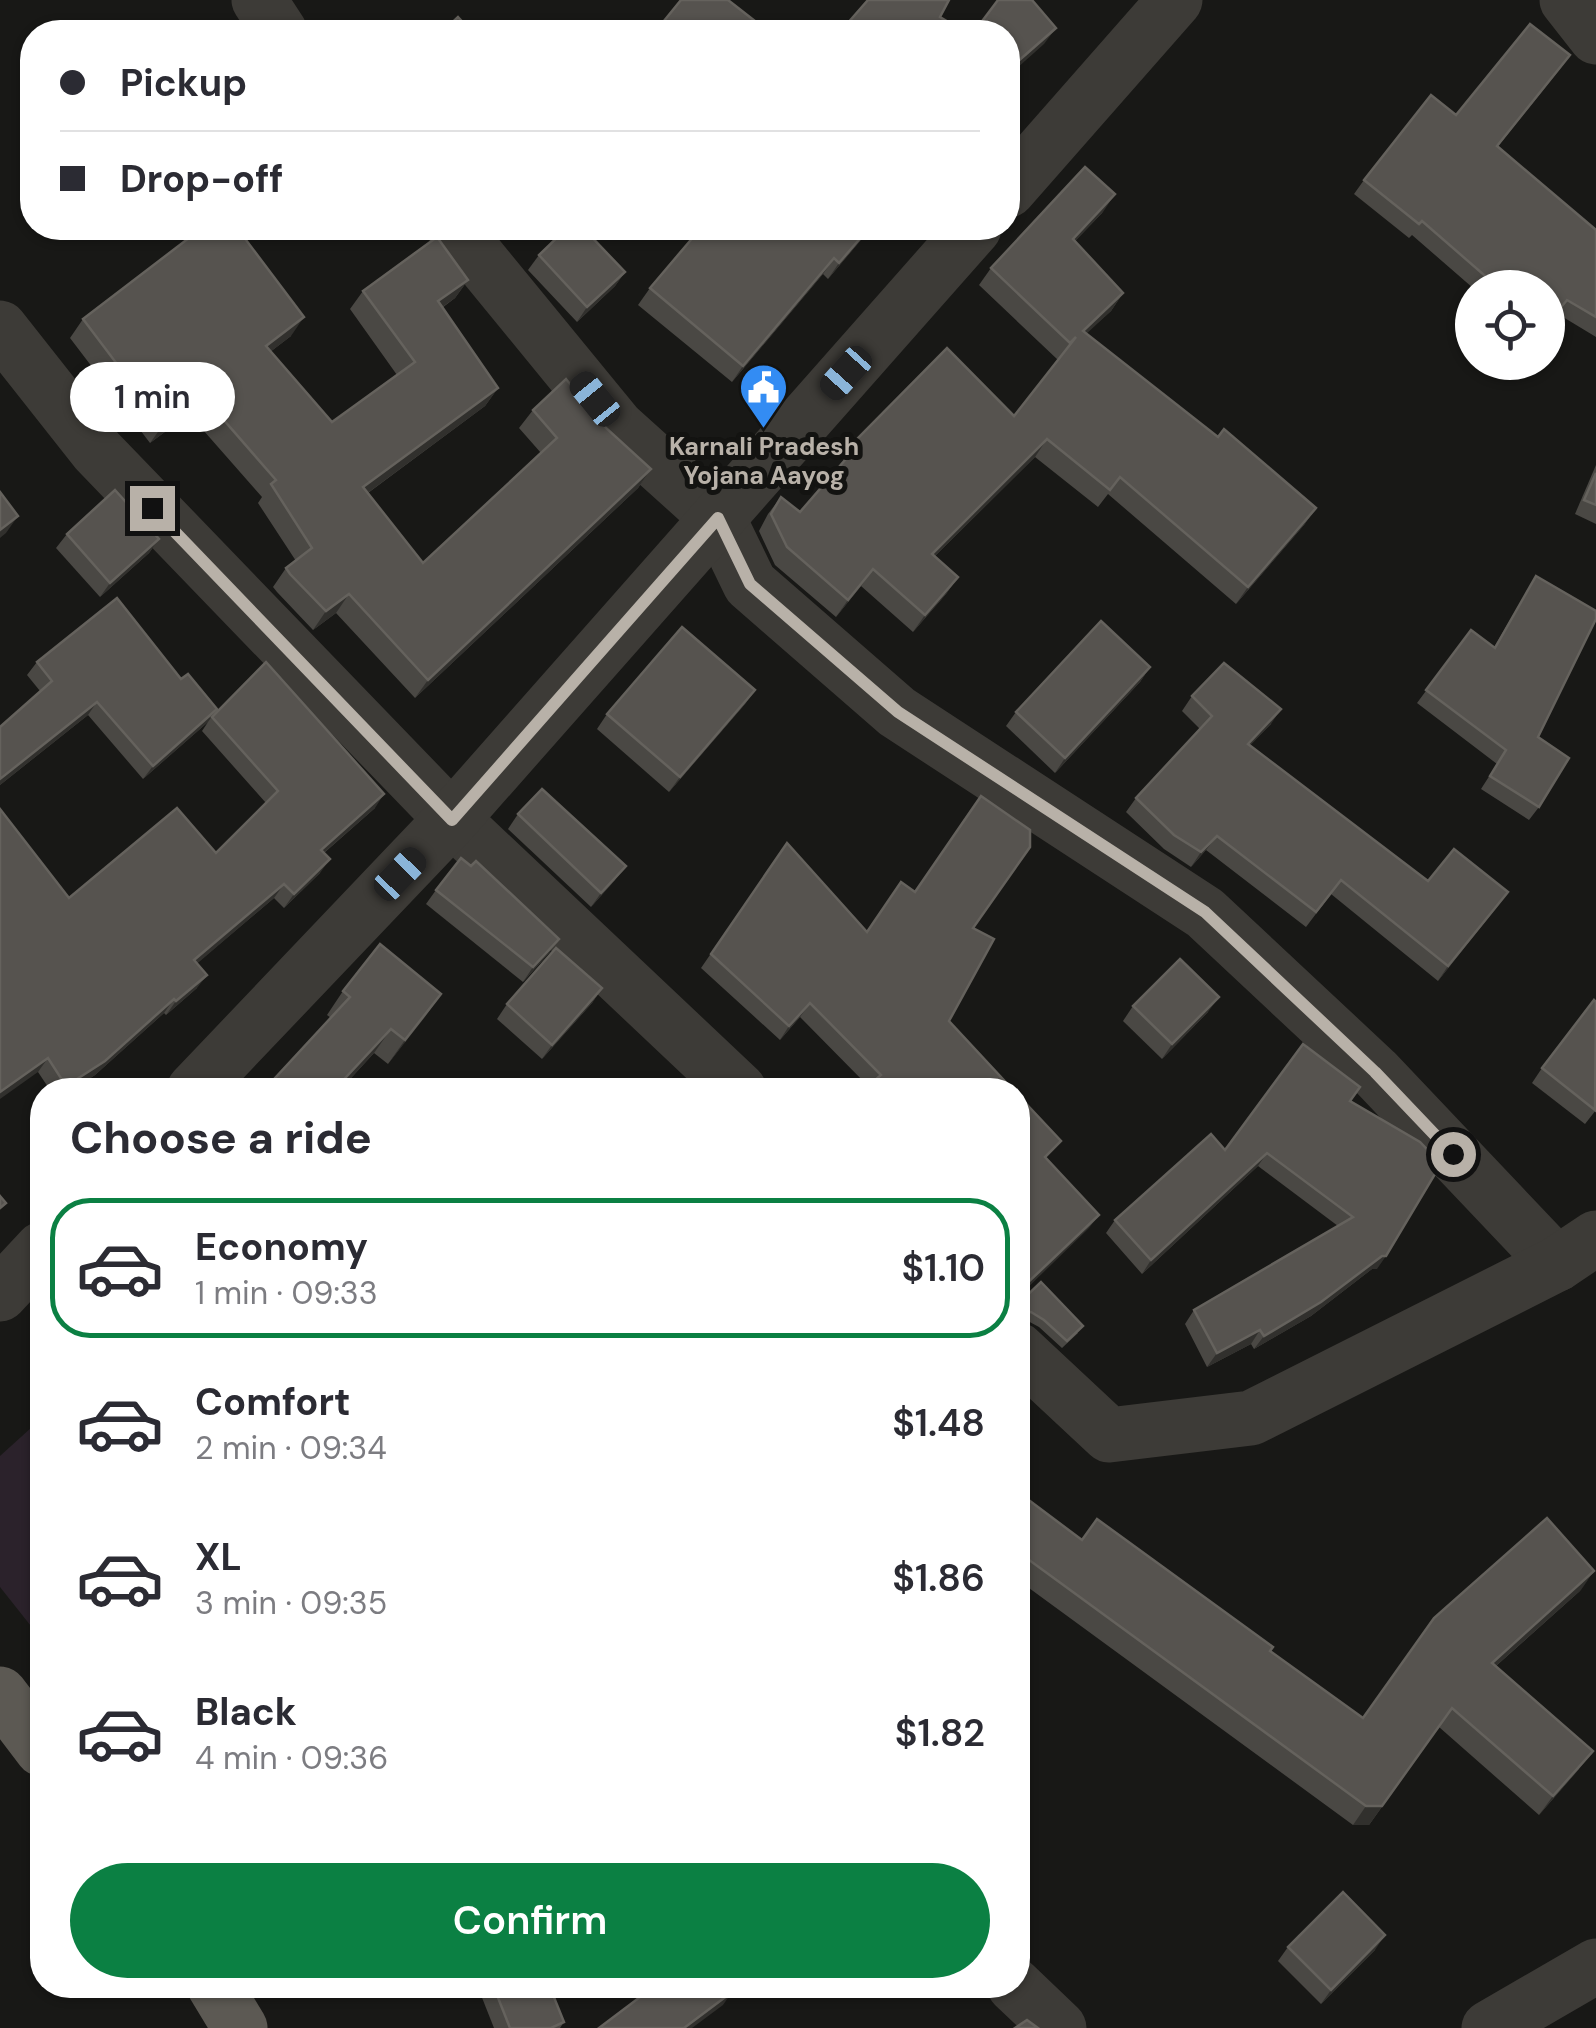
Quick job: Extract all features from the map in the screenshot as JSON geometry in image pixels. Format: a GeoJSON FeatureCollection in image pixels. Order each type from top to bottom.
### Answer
{"type":"FeatureCollection","features":[{"type":"Feature","properties":{"kind":"main road"},"geometry":{"type":"LineString","coordinates":[[0,1694],[30,1733]]}},
{"type":"Feature","properties":{"kind":"main road"},"geometry":{"type":"LineString","coordinates":[[222,1998],[240,2028]]}},
{"type":"Feature","properties":{"kind":"street"},"geometry":{"type":"LineString","coordinates":[[1020,176],[1176,0]]}},
{"type":"Feature","properties":{"kind":"street"},"geometry":{"type":"LineString","coordinates":[[1567,0],[1596,37]]}},
{"type":"Feature","properties":{"kind":"street"},"geometry":{"type":"LineString","coordinates":[[464,240],[617,427],[718,518],[750,584],[898,712],[1205,912],[1375,1072],[1576,1251],[1251,1418],[1109,1435],[1030,1361]]}},
{"type":"Feature","properties":{"kind":"street"},"geometry":{"type":"LineString","coordinates":[[205,1078],[452,820],[963,240]]}},
{"type":"Feature","properties":{"kind":"street"},"geometry":{"type":"LineString","coordinates":[[0,328],[97,451],[452,820],[714,1078]]}},
{"type":"Feature","properties":{"kind":"street"},"geometry":{"type":"LineString","coordinates":[[0,1294],[30,1262]]}},
{"type":"Feature","properties":{"kind":"street"},"geometry":{"type":"LineString","coordinates":[[1490,2028],[1596,1966]]}},
{"type":"Feature","properties":{"kind":"street"},"geometry":{"type":"LineString","coordinates":[[1027,1998],[1058,2028]]}},
{"type":"Feature","properties":{"kind":"shaded area"},"geometry":{"type":"Polygon","coordinates":[[[30,1429],[30,1625],[0,1587],[0,1456],[30,1429]]]}},
{"type":"Feature","properties":{"kind":"building"},"geometry":{"type":"Polygon","coordinates":[[[681,0],[728,0],[754,20],[665,20],[681,0]]]}},
{"type":"Feature","properties":{"kind":"building"},"geometry":{"type":"Polygon","coordinates":[[[868,0],[949,0],[940,17],[945,20],[850,20],[868,0]]]}},
{"type":"Feature","properties":{"kind":"building"},"geometry":{"type":"Polygon","coordinates":[[[998,0],[1032,0],[1056,28],[1020,60],[1020,20],[983,20],[998,0]]]}},
{"type":"Feature","properties":{"kind":"building"},"geometry":{"type":"Polygon","coordinates":[[[1530,24],[1570,55],[1497,146],[1596,230],[1596,317],[1567,300],[1565,302],[1565,270],[1478,270],[1422,221],[1419,224],[1364,180],[1431,95],[1456,115],[1530,24]]]}},
{"type":"Feature","properties":{"kind":"building"},"geometry":{"type":"Polygon","coordinates":[[[1085,167],[1115,194],[1073,239],[1123,293],[1083,331],[1218,437],[1224,429],[1316,508],[1248,587],[1120,477],[1110,490],[1047,439],[932,554],[958,577],[925,615],[873,569],[848,600],[787,547],[771,514],[781,497],[800,512],[858,445],[855,441],[947,348],[1014,416],[1076,337],[1070,343],[991,268],[1085,167]]]}},
{"type":"Feature","properties":{"kind":"building"},"geometry":{"type":"Polygon","coordinates":[[[186,240],[246,240],[304,317],[266,346],[332,422],[415,362],[363,291],[433,240],[439,240],[468,280],[438,301],[498,388],[363,487],[423,563],[557,438],[533,410],[566,379],[606,428],[651,469],[428,680],[349,594],[326,611],[290,574],[286,568],[312,548],[271,484],[276,480],[202,395],[163,425],[83,319],[186,240]]]}},
{"type":"Feature","properties":{"kind":"building"},"geometry":{"type":"Polygon","coordinates":[[[555,240],[594,240],[625,272],[587,307],[539,255],[555,240]]]}},
{"type":"Feature","properties":{"kind":"building"},"geometry":{"type":"Polygon","coordinates":[[[691,240],[859,240],[839,263],[834,258],[743,366],[650,288],[691,240]]]}},
{"type":"Feature","properties":{"kind":"building"},"geometry":{"type":"Polygon","coordinates":[[[1596,473],[1596,505],[1584,500],[1596,473]]]}},
{"type":"Feature","properties":{"kind":"building"},"geometry":{"type":"Polygon","coordinates":[[[115,490],[159,539],[110,583],[67,534],[115,490]]]}},
{"type":"Feature","properties":{"kind":"building"},"geometry":{"type":"Polygon","coordinates":[[[0,492],[18,516],[0,530],[0,492]]]}},
{"type":"Feature","properties":{"kind":"building"},"geometry":{"type":"Polygon","coordinates":[[[1536,576],[1596,611],[1596,619],[1538,737],[1569,758],[1539,807],[1490,776],[1506,750],[1426,690],[1471,630],[1495,648],[1536,576]]]}},
{"type":"Feature","properties":{"kind":"building"},"geometry":{"type":"Polygon","coordinates":[[[117,598],[181,679],[188,674],[217,709],[153,766],[97,702],[0,779],[0,727],[52,681],[37,662],[117,598]]]}},
{"type":"Feature","properties":{"kind":"building"},"geometry":{"type":"Polygon","coordinates":[[[1101,621],[1150,667],[1065,758],[1016,712],[1101,621]]]}},
{"type":"Feature","properties":{"kind":"building"},"geometry":{"type":"Polygon","coordinates":[[[682,627],[755,690],[680,777],[607,714],[682,627]]]}},
{"type":"Feature","properties":{"kind":"building"},"geometry":{"type":"Polygon","coordinates":[[[266,662],[384,794],[321,850],[330,859],[294,894],[284,884],[194,960],[207,975],[105,1061],[78,1078],[61,1078],[48,1058],[0,1092],[0,809],[69,898],[177,808],[216,853],[278,791],[212,717],[266,662]]]}},
{"type":"Feature","properties":{"kind":"building"},"geometry":{"type":"Polygon","coordinates":[[[1224,663],[1281,709],[1248,744],[1428,881],[1454,849],[1508,892],[1448,966],[1341,880],[1316,912],[1217,836],[1201,852],[1174,835],[1136,798],[1212,716],[1192,696],[1224,663]]]}},
{"type":"Feature","properties":{"kind":"building"},"geometry":{"type":"Polygon","coordinates":[[[542,789],[626,866],[601,893],[518,814],[542,789]]]}},
{"type":"Feature","properties":{"kind":"building"},"geometry":{"type":"Polygon","coordinates":[[[981,796],[1030,830],[1030,847],[973,928],[994,939],[949,1021],[1002,1078],[878,1078],[881,1075],[810,1003],[789,1026],[711,954],[787,843],[867,932],[901,882],[915,892],[981,796]]]}},
{"type":"Feature","properties":{"kind":"building"},"geometry":{"type":"Polygon","coordinates":[[[461,858],[471,866],[476,861],[559,939],[533,967],[436,890],[461,858]]]}},
{"type":"Feature","properties":{"kind":"building"},"geometry":{"type":"Polygon","coordinates":[[[380,944],[441,994],[405,1040],[391,1029],[345,1078],[275,1078],[350,997],[343,991],[380,944]]]}},
{"type":"Feature","properties":{"kind":"building"},"geometry":{"type":"Polygon","coordinates":[[[556,948],[602,988],[552,1045],[507,1004],[556,948]]]}},
{"type":"Feature","properties":{"kind":"building"},"geometry":{"type":"Polygon","coordinates":[[[1180,959],[1219,997],[1172,1044],[1133,1006],[1180,959]]]}},
{"type":"Feature","properties":{"kind":"building"},"geometry":{"type":"Polygon","coordinates":[[[1596,1002],[1595,1110],[1542,1068],[1596,1002]]]}},
{"type":"Feature","properties":{"kind":"building"},"geometry":{"type":"Polygon","coordinates":[[[1303,1044],[1360,1087],[1350,1101],[1420,1142],[1441,1164],[1386,1256],[1264,1336],[1260,1330],[1217,1353],[1194,1310],[1353,1217],[1267,1153],[1151,1260],[1115,1220],[1211,1134],[1225,1150],[1303,1044]]]}},
{"type":"Feature","properties":{"kind":"building"},"geometry":{"type":"Polygon","coordinates":[[[1030,1108],[1061,1141],[1045,1157],[1099,1215],[1030,1280],[1030,1108]]]}},
{"type":"Feature","properties":{"kind":"building"},"geometry":{"type":"Polygon","coordinates":[[[1041,1282],[1083,1326],[1067,1341],[1030,1312],[1030,1293],[1041,1282]]]}},
{"type":"Feature","properties":{"kind":"building"},"geometry":{"type":"Polygon","coordinates":[[[1030,1501],[1082,1540],[1097,1519],[1363,1718],[1434,1618],[1547,1518],[1594,1571],[1492,1663],[1593,1751],[1553,1796],[1452,1708],[1382,1806],[1366,1806],[1030,1561],[1030,1501]]]}},
{"type":"Feature","properties":{"kind":"building"},"geometry":{"type":"Polygon","coordinates":[[[1343,1892],[1385,1935],[1331,1990],[1288,1947],[1343,1892]]]}},
{"type":"Feature","properties":{"kind":"building"},"geometry":{"type":"Polygon","coordinates":[[[498,1998],[554,1998],[564,2022],[551,2028],[510,2028],[498,1998]]]}},
{"type":"Feature","properties":{"kind":"building"},"geometry":{"type":"Polygon","coordinates":[[[639,1998],[724,1998],[684,2028],[599,2028],[639,1998]]]}},
{"type":"Feature","properties":{"kind":"building"},"geometry":{"type":"Polygon","coordinates":[[[1027,2020],[1038,2028],[1015,2028],[1027,2020]]]}},
{"type":"Feature","properties":{"kind":"place","name":"Karnali Pradesh Yojana Aayog"},"geometry":{"type":"Point","coordinates":[764,430]}},
{"type":"Feature","properties":{"kind":"route"},"geometry":{"type":"LineString","coordinates":[[152,508],[452,820],[718,518],[750,584],[868,687],[898,712],[1205,912],[1375,1072],[1453,1154]]}}]}
